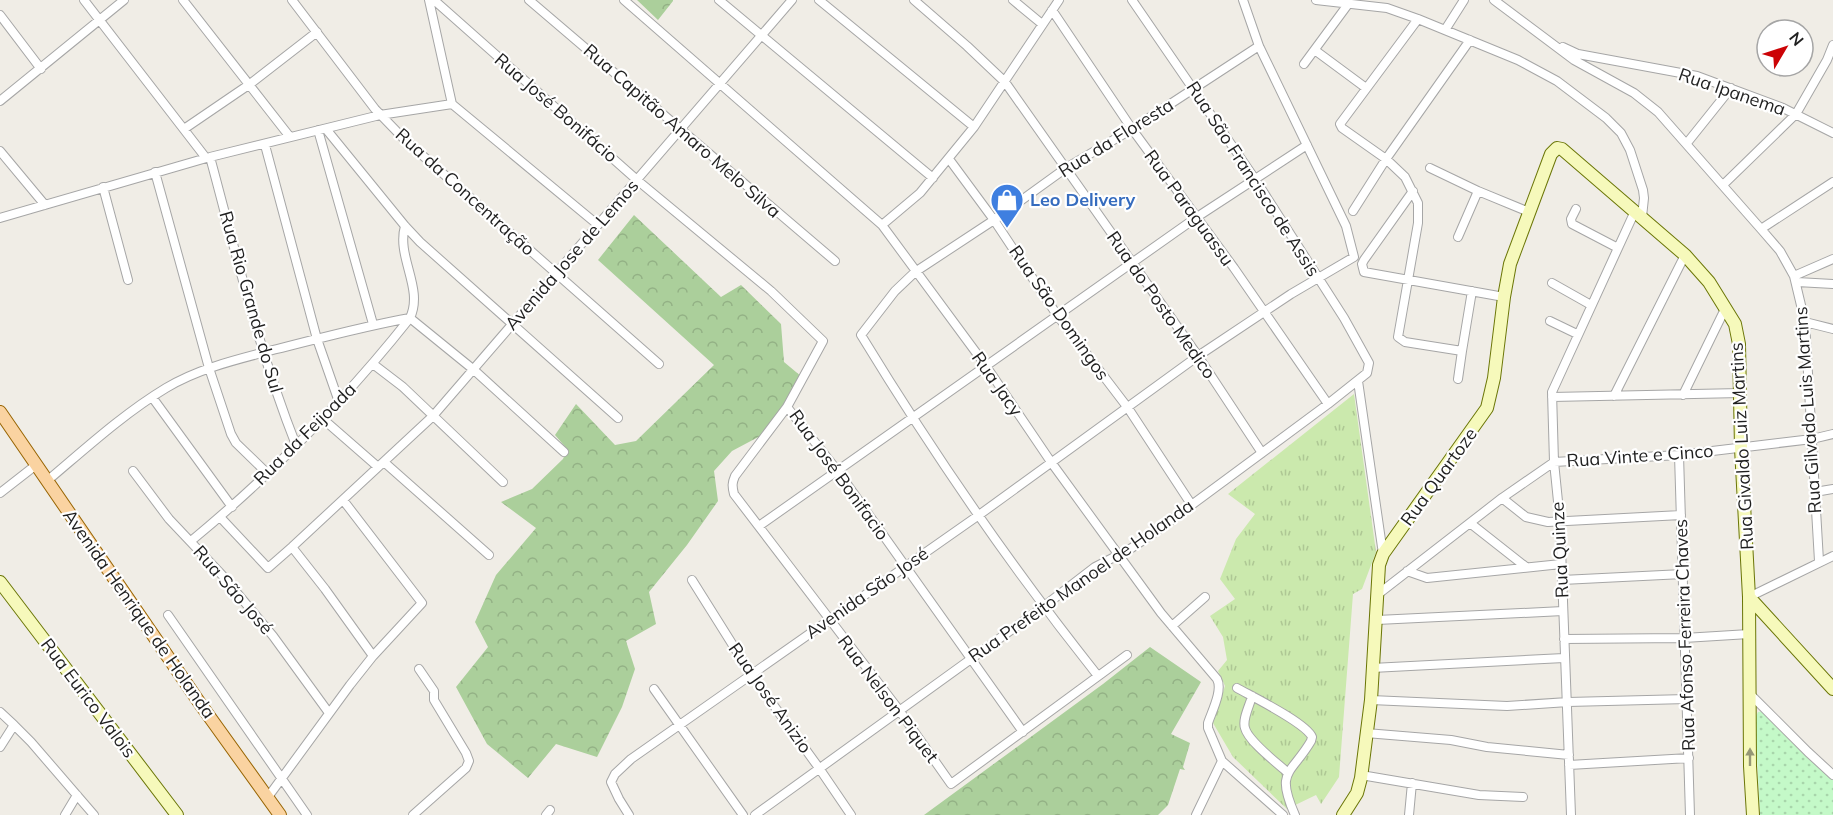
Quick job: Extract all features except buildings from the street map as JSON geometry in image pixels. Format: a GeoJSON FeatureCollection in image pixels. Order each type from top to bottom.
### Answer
{"type":"FeatureCollection","features":[{"type":"Feature","properties":{"kind":"main road","name":"Avenida Henrique de Holanda"},"geometry":{"type":"LineString","coordinates":[[0,412],[201,705],[280,815]]}},
{"type":"Feature","properties":{"kind":"street"},"geometry":{"type":"LineString","coordinates":[[84,0],[208,158]]}},
{"type":"Feature","properties":{"kind":"street"},"geometry":{"type":"LineString","coordinates":[[0,101],[124,0]]}},
{"type":"Feature","properties":{"kind":"street"},"geometry":{"type":"LineString","coordinates":[[183,0],[290,137]]}},
{"type":"Feature","properties":{"kind":"street","name":"Rua da Concentração"},"geometry":{"type":"LineString","coordinates":[[292,0],[380,115],[420,154],[659,364]]}},
{"type":"Feature","properties":{"kind":"street"},"geometry":{"type":"LineString","coordinates":[[429,0],[452,104],[598,225]]}},
{"type":"Feature","properties":{"kind":"street","name":"Rua José Bonifácio"},"geometry":{"type":"LineString","coordinates":[[434,0],[637,180],[788,307]]}},
{"type":"Feature","properties":{"kind":"street","name":"Rua Capitão Amaro Melo Silva"},"geometry":{"type":"LineString","coordinates":[[529,0],[835,261]]}},
{"type":"Feature","properties":{"kind":"street","name":"Rua Jacy"},"geometry":{"type":"LineString","coordinates":[[624,0],[882,225],[986,366],[1051,462],[1118,554],[1172,626],[1220,683],[1208,723],[1209,733],[1222,761],[1279,814]]}},
{"type":"Feature","properties":{"kind":"street"},"geometry":{"type":"LineString","coordinates":[[719,0],[933,178]]}},
{"type":"Feature","properties":{"kind":"street","name":"Avenida Jose de Lemos"},"geometry":{"type":"LineString","coordinates":[[343,500],[433,416],[792,0]]}},
{"type":"Feature","properties":{"kind":"street"},"geometry":{"type":"LineString","coordinates":[[819,0],[974,127]]}},
{"type":"Feature","properties":{"kind":"street","name":"Rua do Posto Medico"},"geometry":{"type":"LineString","coordinates":[[914,0],[1005,82],[1198,356],[1262,453]]}},
{"type":"Feature","properties":{"kind":"street"},"geometry":{"type":"LineString","coordinates":[[1013,0],[1042,24]]}},
{"type":"Feature","properties":{"kind":"street"},"geometry":{"type":"LineString","coordinates":[[882,225],[920,193],[949,159],[974,127],[1059,0]]}},
{"type":"Feature","properties":{"kind":"street","name":"Rua São Francisco de Assis"},"geometry":{"type":"LineString","coordinates":[[1132,0],[1255,179],[1344,318],[1369,363]]}},
{"type":"Feature","properties":{"kind":"street"},"geometry":{"type":"LineString","coordinates":[[1128,408],[1198,356],[1263,312],[1354,256],[1347,226],[1259,46],[1242,0]]}},
{"type":"Feature","properties":{"kind":"street"},"geometry":{"type":"LineString","coordinates":[[1316,0],[1390,4],[1418,19],[1544,73],[1613,124],[1626,141],[1639,176],[1644,198],[1638,214]]}},
{"type":"Feature","properties":{"kind":"street"},"geometry":{"type":"LineString","coordinates":[[1445,30],[1464,0]]}},
{"type":"Feature","properties":{"kind":"street","name":"Rua Gilvado Luis Martins"},"geometry":{"type":"LineString","coordinates":[[1494,0],[1557,45],[1578,63],[1634,93],[1658,112],[1724,184],[1780,251],[1795,279],[1805,322],[1819,561]]}},
{"type":"Feature","properties":{"kind":"street"},"geometry":{"type":"LineString","coordinates":[[1304,64],[1316,51],[1349,3]]}},
{"type":"Feature","properties":{"kind":"street","name":"Rua Paraguassu"},"geometry":{"type":"LineString","coordinates":[[1052,10],[1132,129],[1197,217],[1328,404]]}},
{"type":"Feature","properties":{"kind":"street"},"geometry":{"type":"LineString","coordinates":[[0,15],[41,69]]}},
{"type":"Feature","properties":{"kind":"street"},"geometry":{"type":"LineString","coordinates":[[1418,19],[1340,124],[1342,128],[1386,159],[1405,177],[1420,211],[1410,280],[1398,337],[1405,342],[1462,351]]}},
{"type":"Feature","properties":{"kind":"street"},"geometry":{"type":"LineString","coordinates":[[184,129],[250,84],[317,33]]}},
{"type":"Feature","properties":{"kind":"street"},"geometry":{"type":"LineString","coordinates":[[1353,211],[1386,159],[1470,40]]}},
{"type":"Feature","properties":{"kind":"street","name":"Rua Ipanema"},"geometry":{"type":"LineString","coordinates":[[1557,45],[1578,54],[1697,76],[1796,114],[1833,133]]}},
{"type":"Feature","properties":{"kind":"street"},"geometry":{"type":"LineString","coordinates":[[1724,184],[1796,114],[1827,60],[1833,45]]}},
{"type":"Feature","properties":{"kind":"street","name":"Rua da Floresta"},"geometry":{"type":"LineString","coordinates":[[912,419],[861,335],[895,291],[915,272],[994,220],[1066,168],[1132,129],[1259,46]]}},
{"type":"Feature","properties":{"kind":"street"},"geometry":{"type":"LineString","coordinates":[[1316,51],[1366,88]]}},
{"type":"Feature","properties":{"kind":"street"},"geometry":{"type":"LineString","coordinates":[[1687,143],[1731,88]]}},
{"type":"Feature","properties":{"kind":"street"},"geometry":{"type":"LineString","coordinates":[[0,218],[155,172],[290,137],[380,115],[452,104]]}},
{"type":"Feature","properties":{"kind":"street"},"geometry":{"type":"LineString","coordinates":[[322,129],[405,226],[618,418]]}},
{"type":"Feature","properties":{"kind":"street"},"geometry":{"type":"LineString","coordinates":[[322,129],[373,324]]}},
{"type":"Feature","properties":{"kind":"street"},"geometry":{"type":"LineString","coordinates":[[265,145],[317,339],[339,402]]}},
{"type":"Feature","properties":{"kind":"street"},"geometry":{"type":"LineString","coordinates":[[759,526],[1197,217],[1307,146]]}},
{"type":"Feature","properties":{"kind":"street","name":"Rua Quartoze"},"geometry":{"type":"LineString","coordinates":[[1347,815],[1362,775],[1371,700],[1379,565],[1383,554],[1488,408],[1510,264],[1551,154],[1557,148],[1562,149]]}},
{"type":"Feature","properties":{"kind":"street","name":"Rua Givaldo Luiz Martins"},"geometry":{"type":"LineString","coordinates":[[1562,149],[1685,255],[1709,282],[1735,324],[1739,344],[1741,448],[1749,597],[1750,766],[1753,815]]}},
{"type":"Feature","properties":{"kind":"street"},"geometry":{"type":"LineString","coordinates":[[0,151],[45,204]]}},
{"type":"Feature","properties":{"kind":"street","name":"Rua Rio Grande do Sul"},"geometry":{"type":"LineString","coordinates":[[208,158],[264,353],[282,411],[296,445]]}},
{"type":"Feature","properties":{"kind":"street","name":"Rua São Domingos"},"geometry":{"type":"LineString","coordinates":[[949,159],[994,220],[1057,315],[1128,408],[1191,504]]}},
{"type":"Feature","properties":{"kind":"street"},"geometry":{"type":"LineString","coordinates":[[1430,168],[1529,212]]}},
{"type":"Feature","properties":{"kind":"street"},"geometry":{"type":"LineString","coordinates":[[155,172],[209,368],[231,434],[267,473]]}},
{"type":"Feature","properties":{"kind":"street"},"geometry":{"type":"LineString","coordinates":[[1761,229],[1833,182]]}},
{"type":"Feature","properties":{"kind":"street"},"geometry":{"type":"LineString","coordinates":[[103,187],[128,280]]}},
{"type":"Feature","properties":{"kind":"street"},"geometry":{"type":"LineString","coordinates":[[1413,191],[1362,264],[1364,272],[1504,297]]}},
{"type":"Feature","properties":{"kind":"street"},"geometry":{"type":"LineString","coordinates":[[1458,237],[1478,191]]}},
{"type":"Feature","properties":{"kind":"street"},"geometry":{"type":"LineString","coordinates":[[1576,208],[1571,219],[1572,224],[1618,248]]}},
{"type":"Feature","properties":{"kind":"street","name":"Rua Quinze"},"geometry":{"type":"LineString","coordinates":[[1571,815],[1560,521],[1554,462],[1553,388],[1618,248],[1638,214]]}},
{"type":"Feature","properties":{"kind":"street"},"geometry":{"type":"LineString","coordinates":[[405,226],[402,240],[414,296],[414,310],[410,318]]}},
{"type":"Feature","properties":{"kind":"street"},"geometry":{"type":"LineString","coordinates":[[1614,396],[1685,255]]}},
{"type":"Feature","properties":{"kind":"street"},"geometry":{"type":"LineString","coordinates":[[1795,279],[1833,259]]}},
{"type":"Feature","properties":{"kind":"street"},"geometry":{"type":"LineString","coordinates":[[1795,279],[1833,284]]}},
{"type":"Feature","properties":{"kind":"street"},"geometry":{"type":"LineString","coordinates":[[1552,283],[1591,305]]}},
{"type":"Feature","properties":{"kind":"street"},"geometry":{"type":"LineString","coordinates":[[1458,379],[1472,291]]}},
{"type":"Feature","properties":{"kind":"street","name":"Rua José Bonifacio"},"geometry":{"type":"LineString","coordinates":[[788,307],[823,341],[787,407],[837,470],[1023,732]]}},
{"type":"Feature","properties":{"kind":"street"},"geometry":{"type":"LineString","coordinates":[[1683,395],[1726,307]]}},
{"type":"Feature","properties":{"kind":"street"},"geometry":{"type":"LineString","coordinates":[[47,481],[152,397],[167,387],[209,368],[373,324],[410,318],[474,370],[564,452]]}},
{"type":"Feature","properties":{"kind":"street","name":"Rua da Feijoada"},"geometry":{"type":"LineString","coordinates":[[191,541],[232,507],[339,402],[410,318]]}},
{"type":"Feature","properties":{"kind":"street"},"geometry":{"type":"LineString","coordinates":[[1550,321],[1577,334]]}},
{"type":"Feature","properties":{"kind":"street"},"geometry":{"type":"LineString","coordinates":[[1805,322],[1833,329]]}},
{"type":"Feature","properties":{"kind":"street","name":"Rua Prefeito Manoel de Holanda"},"geometry":{"type":"LineString","coordinates":[[755,815],[1095,567],[1139,543],[1262,453],[1358,381],[1367,373],[1369,363]]}},
{"type":"Feature","properties":{"kind":"street"},"geometry":{"type":"LineString","coordinates":[[373,364],[403,387],[503,482]]}},
{"type":"Feature","properties":{"kind":"street"},"geometry":{"type":"LineString","coordinates":[[1358,381],[1383,554]]}},
{"type":"Feature","properties":{"kind":"street"},"geometry":{"type":"LineString","coordinates":[[1552,398],[1741,393]]}},
{"type":"Feature","properties":{"kind":"street"},"geometry":{"type":"LineString","coordinates":[[152,397],[232,507]]}},
{"type":"Feature","properties":{"kind":"street","name":"Rua Nelson Piquet"},"geometry":{"type":"LineString","coordinates":[[787,407],[735,476],[732,489],[738,498],[899,710],[951,784],[1023,732]]}},
{"type":"Feature","properties":{"kind":"street","name":"Avenida São José"},"geometry":{"type":"LineString","coordinates":[[629,815],[611,782],[631,759],[906,567],[1128,408]]}},
{"type":"Feature","properties":{"kind":"street"},"geometry":{"type":"LineString","coordinates":[[323,418],[489,555]]}},
{"type":"Feature","properties":{"kind":"street"},"geometry":{"type":"LineString","coordinates":[[912,419],[1043,607],[1098,676]]}},
{"type":"Feature","properties":{"kind":"street","name":"Rua Vinte e Cinco"},"geometry":{"type":"LineString","coordinates":[[1554,462],[1679,455],[1812,439],[1833,434]]}},
{"type":"Feature","properties":{"kind":"street","name":"Rua Afonso Ferreira Chaves"},"geometry":{"type":"LineString","coordinates":[[1679,455],[1690,815]]}},
{"type":"Feature","properties":{"kind":"street"},"geometry":{"type":"LineString","coordinates":[[1377,594],[1502,498],[1554,462]]}},
{"type":"Feature","properties":{"kind":"street"},"geometry":{"type":"LineString","coordinates":[[0,493],[36,465]]}},
{"type":"Feature","properties":{"kind":"street","name":"Rua São José"},"geometry":{"type":"LineString","coordinates":[[133,471],[169,519],[191,541],[273,636],[329,713]]}},
{"type":"Feature","properties":{"kind":"street"},"geometry":{"type":"LineString","coordinates":[[1815,492],[1833,489]]}},
{"type":"Feature","properties":{"kind":"street"},"geometry":{"type":"LineString","coordinates":[[1502,498],[1526,517],[1544,521],[1681,515]]}},
{"type":"Feature","properties":{"kind":"street"},"geometry":{"type":"LineString","coordinates":[[220,517],[268,568],[343,500],[421,599],[422,604],[373,657],[268,797]]}},
{"type":"Feature","properties":{"kind":"street"},"geometry":{"type":"LineString","coordinates":[[1470,523],[1526,567]]}},
{"type":"Feature","properties":{"kind":"street"},"geometry":{"type":"LineString","coordinates":[[292,547],[373,657]]}},
{"type":"Feature","properties":{"kind":"street"},"geometry":{"type":"LineString","coordinates":[[1832,684],[1749,597],[1833,556]]}},
{"type":"Feature","properties":{"kind":"street"},"geometry":{"type":"LineString","coordinates":[[1407,571],[1427,578],[1561,564]]}},
{"type":"Feature","properties":{"kind":"street"},"geometry":{"type":"LineString","coordinates":[[1562,580],[1683,574]]}},
{"type":"Feature","properties":{"kind":"street","name":"Rua José Anizio"},"geometry":{"type":"LineString","coordinates":[[692,580],[751,674],[851,815]]}},
{"type":"Feature","properties":{"kind":"street","name":"Rua Eurico Valois"},"geometry":{"type":"LineString","coordinates":[[0,582],[177,815]]}},
{"type":"Feature","properties":{"kind":"street"},"geometry":{"type":"LineString","coordinates":[[1172,626],[1206,597]]}},
{"type":"Feature","properties":{"kind":"street"},"geometry":{"type":"LineString","coordinates":[[1377,620],[1563,611]]}},
{"type":"Feature","properties":{"kind":"street"},"geometry":{"type":"LineString","coordinates":[[168,615],[307,815]]}},
{"type":"Feature","properties":{"kind":"street"},"geometry":{"type":"LineString","coordinates":[[1564,639],[1684,638],[1749,634]]}},
{"type":"Feature","properties":{"kind":"street"},"geometry":{"type":"LineString","coordinates":[[1023,732],[1127,655]]}},
{"type":"Feature","properties":{"kind":"street"},"geometry":{"type":"LineString","coordinates":[[1372,668],[1564,657]]}},
{"type":"Feature","properties":{"kind":"street"},"geometry":{"type":"LineString","coordinates":[[413,815],[466,768],[469,761],[434,699],[434,691],[419,669]]}},
{"type":"Feature","properties":{"kind":"street"},"geometry":{"type":"LineString","coordinates":[[1237,688],[1311,733],[1309,745],[1287,772],[1286,788],[1295,815]]}},
{"type":"Feature","properties":{"kind":"street"},"geometry":{"type":"LineString","coordinates":[[654,689],[743,815]]}},
{"type":"Feature","properties":{"kind":"street"},"geometry":{"type":"LineString","coordinates":[[1750,694],[1833,775]]}},
{"type":"Feature","properties":{"kind":"street"},"geometry":{"type":"LineString","coordinates":[[1252,696],[1244,723],[1245,729],[1254,741],[1287,772]]}},
{"type":"Feature","properties":{"kind":"street"},"geometry":{"type":"LineString","coordinates":[[1371,700],[1507,706],[1687,699]]}},
{"type":"Feature","properties":{"kind":"street"},"geometry":{"type":"LineString","coordinates":[[0,712],[94,815]]}},
{"type":"Feature","properties":{"kind":"street"},"geometry":{"type":"LineString","coordinates":[[0,747],[14,725]]}},
{"type":"Feature","properties":{"kind":"street"},"geometry":{"type":"LineString","coordinates":[[1366,733],[1451,740],[1487,747],[1569,755]]}},
{"type":"Feature","properties":{"kind":"street"},"geometry":{"type":"LineString","coordinates":[[1569,765],[1689,758]]}},
{"type":"Feature","properties":{"kind":"street"},"geometry":{"type":"LineString","coordinates":[[1196,815],[1222,761]]}},
{"type":"Feature","properties":{"kind":"street"},"geometry":{"type":"LineString","coordinates":[[1362,775],[1479,795],[1523,797]]}},
{"type":"Feature","properties":{"kind":"street"},"geometry":{"type":"LineString","coordinates":[[1408,815],[1412,783]]}},
{"type":"Feature","properties":{"kind":"street"},"geometry":{"type":"LineString","coordinates":[[65,815],[77,795]]}},
{"type":"Feature","properties":{"kind":"green space"},"geometry":{"type":"Polygon","coordinates":[[[637,0],[673,0],[673,1],[658,20],[637,0]]]}},
{"type":"Feature","properties":{"kind":"green space"},"geometry":{"type":"Polygon","coordinates":[[[634,215],[721,297],[741,285],[781,324],[784,362],[802,377],[764,434],[732,451],[714,471],[718,501],[687,545],[649,592],[656,624],[626,641],[635,669],[622,707],[597,757],[556,744],[528,778],[487,744],[456,687],[488,647],[475,622],[496,575],[536,528],[501,502],[532,489],[563,459],[567,449],[555,435],[576,404],[615,445],[636,441],[714,365],[598,260],[634,215]]]}},
{"type":"Feature","properties":{"kind":"green space"},"geometry":{"type":"Polygon","coordinates":[[[1354,394],[1376,552],[1362,589],[1353,594],[1339,777],[1321,804],[1316,795],[1287,809],[1233,757],[1213,723],[1225,686],[1218,671],[1227,660],[1223,637],[1210,616],[1235,599],[1220,579],[1236,539],[1255,514],[1228,494],[1354,394]]]}},
{"type":"Feature","properties":{"kind":"green space"},"geometry":{"type":"Polygon","coordinates":[[[1150,647],[1201,682],[1171,734],[1190,743],[1183,767],[1185,770],[1180,769],[1168,805],[1158,815],[924,815],[1103,684],[1150,647]]]}},
{"type":"Feature","properties":{"kind":"green space"},"geometry":{"type":"Polygon","coordinates":[[[1764,711],[1821,770],[1833,779],[1833,815],[1760,815],[1755,718],[1758,712],[1764,711]]]}},
{"type":"Feature","properties":{"kind":"place","name":"Leo Delivery"},"geometry":{"type":"Point","coordinates":[1007,229]}}]}
